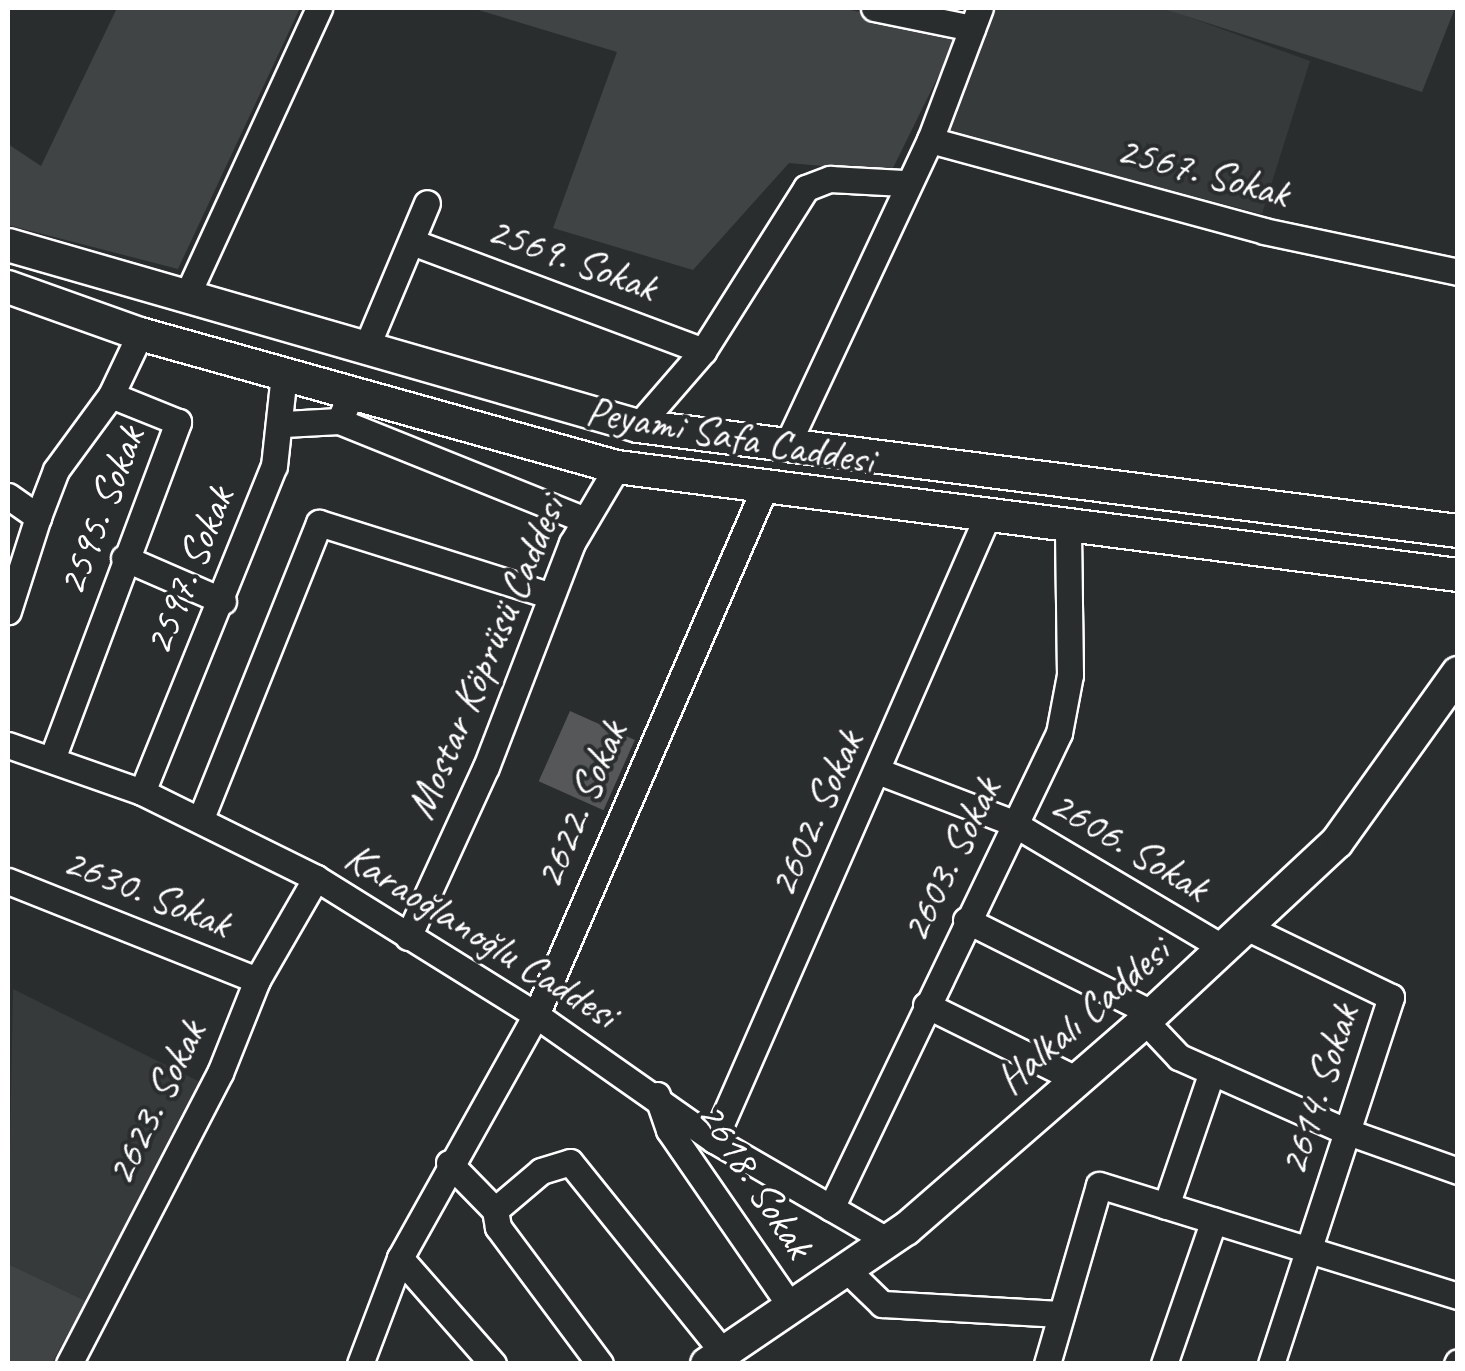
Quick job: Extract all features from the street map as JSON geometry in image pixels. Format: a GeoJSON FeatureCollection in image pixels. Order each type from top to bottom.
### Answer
{"type":"FeatureCollection","features":[{"type":"Feature","properties":{"kind":"main road","name":"Peyami Safa Caddesi"},"geometry":{"type":"LineString","coordinates":[[8,244],[638,426],[1458,531]]}},
{"type":"Feature","properties":{"kind":"main road","name":"Peyami Safa Caddesi"},"geometry":{"type":"LineString","coordinates":[[8,287],[140,334],[352,390],[616,467],[986,519],[1458,575]]}},
{"type":"Feature","properties":{"kind":"main road","name":"Halkalı Caddesi"},"geometry":{"type":"LineString","coordinates":[[716,1359],[888,1242],[1235,938],[1337,842],[1458,673]]}},
{"type":"Feature","properties":{"kind":"street"},"geometry":{"type":"LineString","coordinates":[[188,293],[319,8]]}},
{"type":"Feature","properties":{"kind":"street"},"geometry":{"type":"LineString","coordinates":[[788,444],[903,183],[930,140],[976,18],[874,8]]}},
{"type":"Feature","properties":{"kind":"street","name":"2567. Sokak"},"geometry":{"type":"LineString","coordinates":[[930,140],[1264,231],[1458,272]]}},
{"type":"Feature","properties":{"kind":"street"},"geometry":{"type":"LineString","coordinates":[[638,426],[704,351],[806,188],[830,178],[903,183]]}},
{"type":"Feature","properties":{"kind":"street"},"geometry":{"type":"LineString","coordinates":[[366,348],[427,203]]}},
{"type":"Feature","properties":{"kind":"street","name":"2569. Sokak"},"geometry":{"type":"LineString","coordinates":[[412,242],[704,351]]}},
{"type":"Feature","properties":{"kind":"street","name":"2595. Sokak"},"geometry":{"type":"LineString","coordinates":[[52,759],[178,422],[112,395],[140,334]]}},
{"type":"Feature","properties":{"kind":"street","name":"2597. Sokak"},"geometry":{"type":"LineString","coordinates":[[142,792],[222,602],[284,424],[278,396],[284,374]]}},
{"type":"Feature","properties":{"kind":"street"},"geometry":{"type":"LineString","coordinates":[[339,422],[352,390]]}},
{"type":"Feature","properties":{"kind":"street"},"geometry":{"type":"LineString","coordinates":[[8,611],[56,470],[112,395]]}},
{"type":"Feature","properties":{"kind":"street"},"geometry":{"type":"LineString","coordinates":[[284,424],[339,422],[585,520]]}},
{"type":"Feature","properties":{"kind":"street","name":"Mostar Köprüsü Caddesi"},"geometry":{"type":"LineString","coordinates":[[408,937],[486,767],[549,595],[616,467]]}},
{"type":"Feature","properties":{"kind":"street","name":"2622. Sokak"},"geometry":{"type":"LineString","coordinates":[[362,1362],[400,1258],[449,1163],[536,1015],[764,488]]}},
{"type":"Feature","properties":{"kind":"street"},"geometry":{"type":"LineString","coordinates":[[8,496],[38,518]]}},
{"type":"Feature","properties":{"kind":"street","name":"2602. Sokak"},"geometry":{"type":"LineString","coordinates":[[714,1140],[880,772],[986,519]]}},
{"type":"Feature","properties":{"kind":"street"},"geometry":{"type":"LineString","coordinates":[[201,818],[320,523],[549,595]]}},
{"type":"Feature","properties":{"kind":"street","name":"2603. Sokak"},"geometry":{"type":"LineString","coordinates":[[830,1208],[1062,714],[1070,675],[1068,528]]}},
{"type":"Feature","properties":{"kind":"street"},"geometry":{"type":"LineString","coordinates":[[124,558],[222,602]]}},
{"type":"Feature","properties":{"kind":"street","name":"Karaoğlanoğlu Caddesi"},"geometry":{"type":"LineString","coordinates":[[8,744],[142,792],[316,878],[536,1015],[657,1095],[714,1140],[888,1242]]}},
{"type":"Feature","properties":{"kind":"street","name":"2606. Sokak"},"geometry":{"type":"LineString","coordinates":[[880,772],[1011,822],[1235,938]]}},
{"type":"Feature","properties":{"kind":"street","name":"2623. Sokak"},"geometry":{"type":"LineString","coordinates":[[70,1364],[220,1074],[256,980],[316,878]]}},
{"type":"Feature","properties":{"kind":"street","name":"2630. Sokak"},"geometry":{"type":"LineString","coordinates":[[8,881],[256,980]]}},
{"type":"Feature","properties":{"kind":"street"},"geometry":{"type":"LineString","coordinates":[[966,920],[1149,1017],[1180,1057],[1345,1132],[1458,1171]]}},
{"type":"Feature","properties":{"kind":"street","name":"2614. Sokak"},"geometry":{"type":"LineString","coordinates":[[1235,938],[1391,997],[1272,1364]]}},
{"type":"Feature","properties":{"kind":"street"},"geometry":{"type":"LineString","coordinates":[[926,1004],[1076,1080]]}},
{"type":"Feature","properties":{"kind":"street"},"geometry":{"type":"LineString","coordinates":[[1166,1206],[1212,1072]]}},
{"type":"Feature","properties":{"kind":"street","name":"2618. Sokak"},"geometry":{"type":"LineString","coordinates":[[657,1095],[668,1130],[791,1307]]}},
{"type":"Feature","properties":{"kind":"street"},"geometry":{"type":"LineString","coordinates":[[495,1210],[541,1171],[570,1162],[716,1359]]}},
{"type":"Feature","properties":{"kind":"street"},"geometry":{"type":"LineString","coordinates":[[449,1163],[495,1210],[498,1227],[600,1364]]}},
{"type":"Feature","properties":{"kind":"street"},"geometry":{"type":"LineString","coordinates":[[1047,1364],[1099,1185],[1458,1296]]}},
{"type":"Feature","properties":{"kind":"street"},"geometry":{"type":"LineString","coordinates":[[1164,1364],[1214,1220]]}},
{"type":"Feature","properties":{"kind":"street"},"geometry":{"type":"LineString","coordinates":[[400,1258],[492,1364]]}},
{"type":"Feature","properties":{"kind":"street"},"geometry":{"type":"LineString","coordinates":[[848,1270],[882,1304],[1061,1314]]}},
{"type":"Feature","properties":{"kind":"shaded area"},"geometry":{"type":"Polygon","coordinates":[[[117,8],[300,8],[178,269],[8,225],[8,144],[41,166],[117,8]]]}},
{"type":"Feature","properties":{"kind":"shaded area"},"geometry":{"type":"Polygon","coordinates":[[[472,8],[840,8],[960,32],[891,172],[789,163],[693,270],[553,228],[617,52],[472,8]]]}},
{"type":"Feature","properties":{"kind":"shaded area"},"geometry":{"type":"Polygon","coordinates":[[[988,8],[1164,8],[1310,61],[1262,214],[950,133],[988,8]]]}},
{"type":"Feature","properties":{"kind":"shaded area"},"geometry":{"type":"Polygon","coordinates":[[[1164,8],[1455,8],[1422,92],[1164,9],[1164,8]]]}},
{"type":"Feature","properties":{"kind":"shaded area"},"geometry":{"type":"Polygon","coordinates":[[[13,989],[200,1082],[86,1301],[8,1264],[13,989]]]}},
{"type":"Feature","properties":{"kind":"shaded area"},"geometry":{"type":"Polygon","coordinates":[[[8,1264],[86,1301],[52,1363],[8,1363],[8,1264]]]}},
{"type":"Feature","properties":{"kind":"building"},"geometry":{"type":"Polygon","coordinates":[[[570,711],[635,740],[604,810],[539,781],[570,711]]]}}]}
